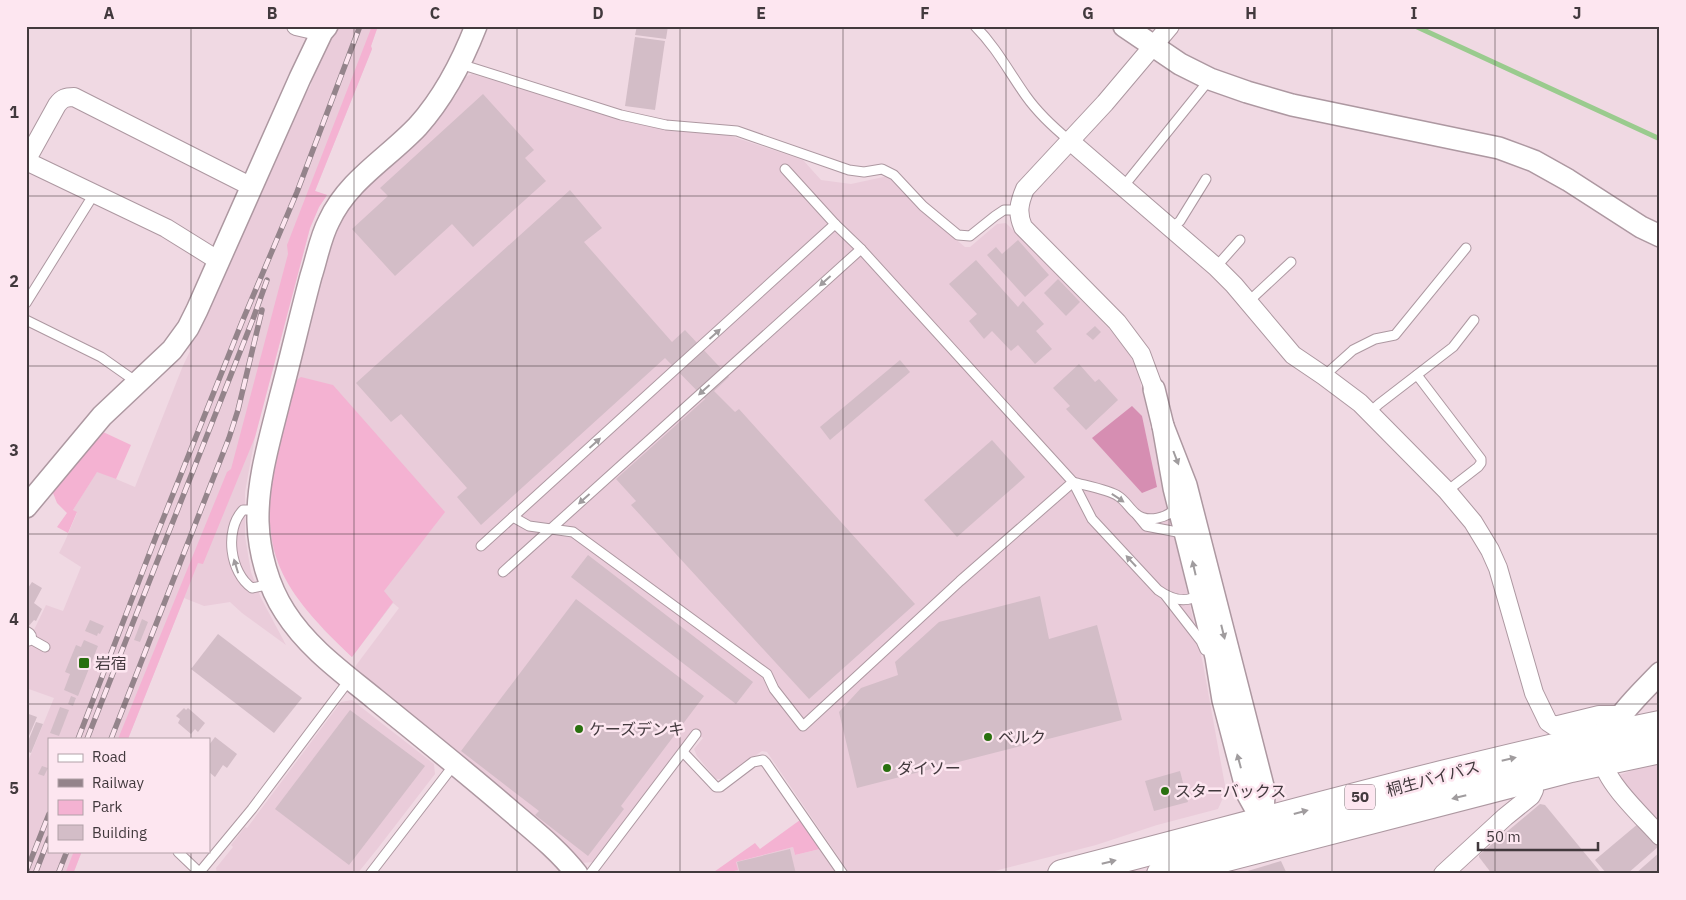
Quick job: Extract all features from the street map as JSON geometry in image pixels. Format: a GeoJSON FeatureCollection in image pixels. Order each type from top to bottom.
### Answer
{"type":"FeatureCollection","features":[{"type":"Feature","properties":{"kind":"highway","name":"桐生バイパス"},"geometry":{"type":"LineString","coordinates":[[1161,874],[1223,864],[1266,834],[1493,762],[1660,726]]}},
{"type":"Feature","properties":{"kind":"highway","name":"桐生バイパス"},"geometry":{"type":"LineString","coordinates":[[1062,874],[1533,779],[1611,737],[1660,748]]}},
{"type":"Feature","properties":{"kind":"street"},"geometry":{"type":"LineString","coordinates":[[26,507],[102,416],[162,362],[180,340],[197,310],[325,29],[296,26]]}},
{"type":"Feature","properties":{"kind":"street"},"geometry":{"type":"LineString","coordinates":[[476,26],[459,64],[434,105],[418,125],[358,180],[345,195],[323,233],[261,478],[260,541],[271,584],[283,609],[315,650],[454,763],[568,862],[578,874]]}},
{"type":"Feature","properties":{"kind":"street"},"geometry":{"type":"LineString","coordinates":[[1124,26],[1180,64],[1210,79],[1246,92],[1292,105],[1508,151],[1534,161],[1568,180],[1640,227],[1660,236]]}},
{"type":"Feature","properties":{"kind":"street"},"geometry":{"type":"LineString","coordinates":[[1170,26],[1154,47],[1025,189],[1018,210],[1023,227],[1117,322],[1141,354],[1154,389],[1178,504],[1194,539]]}},
{"type":"Feature","properties":{"kind":"street"},"geometry":{"type":"LineString","coordinates":[[219,261],[166,228],[26,161],[61,99],[74,97],[252,188]]}},
{"type":"Feature","properties":{"kind":"street"},"geometry":{"type":"LineString","coordinates":[[1070,140],[1216,267],[1293,355],[1348,393],[1447,491],[1473,522],[1490,550],[1498,568],[1534,693],[1548,722],[1554,726],[1599,715],[1611,737]]}},
{"type":"Feature","properties":{"kind":"street"},"geometry":{"type":"LineString","coordinates":[[1163,426],[1186,485],[1223,700],[1248,795],[1266,834]]}},
{"type":"Feature","properties":{"kind":"street"},"geometry":{"type":"LineString","coordinates":[[1205,589],[1264,790],[1266,834]]}},
{"type":"Feature","properties":{"kind":"street"},"geometry":{"type":"LineString","coordinates":[[1660,673],[1611,737],[1604,768],[1610,779],[1660,836]]}},
{"type":"Feature","properties":{"kind":"street"},"geometry":{"type":"LineString","coordinates":[[1443,874],[1504,817],[1531,796],[1534,790],[1533,779]]}},
{"type":"Feature","properties":{"kind":"lane"},"geometry":{"type":"LineString","coordinates":[[975,26],[991,44],[1043,118],[1070,140]]}},
{"type":"Feature","properties":{"kind":"lane"},"geometry":{"type":"LineString","coordinates":[[459,64],[621,115],[666,125],[736,131],[849,170],[864,172],[882,169],[888,171],[924,206],[958,235],[970,236],[1004,210],[1018,210]]}},
{"type":"Feature","properties":{"kind":"lane"},"geometry":{"type":"LineString","coordinates":[[1122,186],[1210,79]]}},
{"type":"Feature","properties":{"kind":"lane"},"geometry":{"type":"LineString","coordinates":[[785,169],[835,224],[861,249],[1072,482],[1092,519],[1158,590],[1165,595],[1201,641],[1223,700]]}},
{"type":"Feature","properties":{"kind":"lane"},"geometry":{"type":"LineString","coordinates":[[1172,228],[1180,220],[1206,179]]}},
{"type":"Feature","properties":{"kind":"lane"},"geometry":{"type":"LineString","coordinates":[[26,304],[94,194]]}},
{"type":"Feature","properties":{"kind":"lane"},"geometry":{"type":"LineString","coordinates":[[481,546],[835,224]]}},
{"type":"Feature","properties":{"kind":"lane"},"geometry":{"type":"LineString","coordinates":[[1216,267],[1240,240]]}},
{"type":"Feature","properties":{"kind":"lane"},"geometry":{"type":"LineString","coordinates":[[1324,376],[1353,350],[1375,340],[1394,336],[1466,248]]}},
{"type":"Feature","properties":{"kind":"lane"},"geometry":{"type":"LineString","coordinates":[[503,572],[861,249]]}},
{"type":"Feature","properties":{"kind":"lane"},"geometry":{"type":"LineString","coordinates":[[1248,302],[1291,262]]}},
{"type":"Feature","properties":{"kind":"lane"},"geometry":{"type":"LineString","coordinates":[[26,320],[101,357],[138,384]]}},
{"type":"Feature","properties":{"kind":"lane"},"geometry":{"type":"LineString","coordinates":[[1369,413],[1453,347],[1474,320]]}},
{"type":"Feature","properties":{"kind":"lane"},"geometry":{"type":"LineString","coordinates":[[1416,375],[1481,459],[1478,467],[1447,491]]}},
{"type":"Feature","properties":{"kind":"lane"},"geometry":{"type":"LineString","coordinates":[[514,517],[530,526],[573,532],[767,674],[774,689],[803,726],[960,581],[1072,482]]}},
{"type":"Feature","properties":{"kind":"lane"},"geometry":{"type":"LineString","coordinates":[[1072,482],[1118,495],[1146,526],[1177,532],[1194,539]]}},
{"type":"Feature","properties":{"kind":"lane"},"geometry":{"type":"LineString","coordinates":[[1136,515],[1151,519],[1166,516],[1178,504]]}},
{"type":"Feature","properties":{"kind":"lane"},"geometry":{"type":"LineString","coordinates":[[259,510],[243,510],[237,517],[232,537],[232,549],[238,574],[248,586],[257,588],[271,584]]}},
{"type":"Feature","properties":{"kind":"lane"},"geometry":{"type":"LineString","coordinates":[[1165,595],[1182,600],[1191,600],[1205,589]]}},
{"type":"Feature","properties":{"kind":"lane"},"geometry":{"type":"LineString","coordinates":[[27,637],[45,647]]}},
{"type":"Feature","properties":{"kind":"lane"},"geometry":{"type":"LineString","coordinates":[[178,852],[200,873],[252,809],[350,679]]}},
{"type":"Feature","properties":{"kind":"lane"},"geometry":{"type":"LineString","coordinates":[[590,874],[696,734]]}},
{"type":"Feature","properties":{"kind":"lane"},"geometry":{"type":"LineString","coordinates":[[683,752],[716,787],[720,787],[753,762],[763,760],[844,874]]}},
{"type":"Feature","properties":{"kind":"lane"},"geometry":{"type":"LineString","coordinates":[[370,874],[454,763]]}},
{"type":"Feature","properties":{"kind":"shaded area"},"geometry":{"type":"Polygon","coordinates":[[[336,26],[378,26],[371,46],[372,49],[315,191],[327,195],[319,207],[310,228],[255,437],[245,492],[245,536],[251,572],[261,598],[286,645],[230,602],[204,606],[184,598],[128,738],[48,738],[48,852],[82,852],[73,874],[26,874],[26,766],[54,698],[26,688],[26,638],[33,632],[46,605],[63,611],[81,567],[59,553],[77,513],[73,510],[97,471],[135,487],[190,351],[187,347],[293,114],[310,87],[321,54],[336,26]]]}},
{"type":"Feature","properties":{"kind":"shaded area"},"geometry":{"type":"Polygon","coordinates":[[[472,74],[555,98],[618,119],[671,131],[725,134],[803,160],[821,180],[851,184],[888,176],[920,210],[965,247],[970,247],[997,224],[1006,223],[1111,331],[1129,354],[1138,371],[1203,664],[1226,791],[1218,809],[1157,825],[1096,845],[983,874],[850,874],[767,752],[762,751],[722,779],[716,779],[697,756],[694,749],[703,738],[696,734],[594,862],[580,863],[351,672],[399,608],[393,603],[352,657],[324,630],[283,574],[273,549],[269,514],[274,467],[329,245],[344,213],[360,192],[433,124],[456,95],[465,77],[472,74]]]}},
{"type":"Feature","properties":{"kind":"shaded area"},"geometry":{"type":"Polygon","coordinates":[[[1132,406],[1142,416],[1157,487],[1142,493],[1092,438],[1132,406]]]}},
{"type":"Feature","properties":{"kind":"shaded area"},"geometry":{"type":"Polygon","coordinates":[[[352,700],[434,764],[435,774],[378,848],[357,874],[217,874],[216,868],[233,847],[231,845],[245,827],[247,828],[341,702],[352,700]]]}},
{"type":"Feature","properties":{"kind":"shaded area"},"geometry":{"type":"Polygon","coordinates":[[[1660,764],[1660,828],[1619,781],[1620,775],[1638,768],[1660,764]]]}},
{"type":"Feature","properties":{"kind":"shaded area"},"geometry":{"type":"Polygon","coordinates":[[[793,847],[795,855],[820,849],[837,874],[722,874],[737,870],[736,862],[793,847]]]}},
{"type":"Feature","properties":{"kind":"green space"},"geometry":{"type":"Polygon","coordinates":[[[372,26],[378,26],[371,46],[372,49],[315,191],[327,195],[319,207],[310,228],[255,437],[203,564],[198,563],[128,738],[118,738],[227,472],[231,469],[288,254],[287,245],[372,26]]]}},
{"type":"Feature","properties":{"kind":"green space"},"geometry":{"type":"Polygon","coordinates":[[[301,377],[333,385],[445,512],[384,591],[393,602],[352,657],[323,628],[295,595],[282,572],[274,549],[270,525],[272,477],[295,381],[301,377]]]}},
{"type":"Feature","properties":{"kind":"green space"},"geometry":{"type":"Polygon","coordinates":[[[101,431],[131,445],[116,479],[97,472],[73,510],[77,512],[68,533],[57,527],[67,513],[57,503],[53,493],[49,490],[101,431]]]}},
{"type":"Feature","properties":{"kind":"green space"},"geometry":{"type":"Polygon","coordinates":[[[800,820],[820,849],[795,855],[793,847],[736,862],[738,870],[722,874],[711,874],[755,843],[760,849],[800,820]]]}},
{"type":"Feature","properties":{"kind":"green space"},"geometry":{"type":"Polygon","coordinates":[[[74,852],[82,852],[73,874],[65,874],[74,852]]]}},
{"type":"Feature","properties":{"kind":"building"},"geometry":{"type":"Polygon","coordinates":[[[637,26],[668,26],[666,39],[635,35],[637,26]]]}},
{"type":"Feature","properties":{"kind":"building"},"geometry":{"type":"Polygon","coordinates":[[[635,37],[665,41],[655,110],[625,106],[635,37]]]}},
{"type":"Feature","properties":{"kind":"building"},"geometry":{"type":"Polygon","coordinates":[[[483,94],[534,150],[525,158],[546,181],[473,247],[452,224],[395,276],[352,229],[388,196],[380,188],[483,94]]]}},
{"type":"Feature","properties":{"kind":"building"},"geometry":{"type":"Polygon","coordinates":[[[570,190],[602,228],[584,242],[672,342],[685,330],[729,377],[714,391],[735,412],[739,409],[915,604],[809,699],[631,505],[636,501],[616,479],[705,399],[665,358],[481,525],[457,497],[467,488],[401,414],[391,422],[356,383],[570,190]]]}},
{"type":"Feature","properties":{"kind":"building"},"geometry":{"type":"Polygon","coordinates":[[[1018,240],[1049,275],[1025,297],[987,255],[996,247],[1002,254],[1018,240]]]}},
{"type":"Feature","properties":{"kind":"building"},"geometry":{"type":"Polygon","coordinates":[[[976,260],[1018,307],[1023,301],[1044,324],[1036,331],[1052,349],[1035,364],[1018,345],[1011,351],[992,331],[984,339],[969,321],[977,314],[949,284],[976,260]]]}},
{"type":"Feature","properties":{"kind":"building"},"geometry":{"type":"Polygon","coordinates":[[[1058,279],[1080,302],[1066,316],[1044,293],[1058,279]]]}},
{"type":"Feature","properties":{"kind":"building"},"geometry":{"type":"Polygon","coordinates":[[[1095,326],[1101,332],[1093,340],[1086,334],[1095,326]]]}},
{"type":"Feature","properties":{"kind":"building"},"geometry":{"type":"Polygon","coordinates":[[[900,360],[910,372],[830,440],[820,427],[900,360]]]}},
{"type":"Feature","properties":{"kind":"building"},"geometry":{"type":"Polygon","coordinates":[[[1079,364],[1095,382],[1099,379],[1118,400],[1086,430],[1066,409],[1070,406],[1053,388],[1079,364]]]}},
{"type":"Feature","properties":{"kind":"building"},"geometry":{"type":"Polygon","coordinates":[[[992,440],[1025,477],[957,537],[924,500],[992,440]]]}},
{"type":"Feature","properties":{"kind":"building"},"geometry":{"type":"Polygon","coordinates":[[[588,555],[753,682],[736,704],[571,577],[588,555]]]}},
{"type":"Feature","properties":{"kind":"building"},"geometry":{"type":"Polygon","coordinates":[[[32,582],[42,588],[34,603],[42,609],[36,621],[34,620],[28,627],[26,625],[26,591],[32,582]]]}},
{"type":"Feature","properties":{"kind":"building"},"geometry":{"type":"Polygon","coordinates":[[[1040,596],[1049,639],[1097,625],[1122,720],[857,788],[839,712],[861,688],[898,675],[895,662],[939,622],[1040,596]]]}},
{"type":"Feature","properties":{"kind":"building","name":"ケーズデンキ"},"geometry":{"type":"Polygon","coordinates":[[[576,599],[704,696],[621,806],[624,809],[588,856],[535,815],[539,811],[461,751],[576,599]]]}},
{"type":"Feature","properties":{"kind":"building"},"geometry":{"type":"Polygon","coordinates":[[[142,619],[148,622],[140,642],[134,640],[142,619]]]}},
{"type":"Feature","properties":{"kind":"building"},"geometry":{"type":"Polygon","coordinates":[[[90,620],[104,626],[97,636],[85,631],[90,620]]]}},
{"type":"Feature","properties":{"kind":"building"},"geometry":{"type":"Polygon","coordinates":[[[218,634],[302,698],[274,733],[191,669],[218,634]]]}},
{"type":"Feature","properties":{"kind":"building"},"geometry":{"type":"Polygon","coordinates":[[[84,640],[98,646],[78,696],[64,690],[70,674],[65,672],[76,645],[81,647],[84,640]]]}},
{"type":"Feature","properties":{"kind":"building"},"geometry":{"type":"Polygon","coordinates":[[[71,696],[76,698],[73,706],[68,704],[71,696]]]}},
{"type":"Feature","properties":{"kind":"building"},"geometry":{"type":"Polygon","coordinates":[[[60,707],[69,710],[59,736],[50,733],[60,707]]]}},
{"type":"Feature","properties":{"kind":"building"},"geometry":{"type":"Polygon","coordinates":[[[184,708],[186,710],[188,708],[205,723],[198,732],[195,729],[191,734],[178,723],[180,719],[176,716],[184,708]]]}},
{"type":"Feature","properties":{"kind":"building"},"geometry":{"type":"Polygon","coordinates":[[[350,710],[425,766],[349,865],[275,809],[350,710]]]}},
{"type":"Feature","properties":{"kind":"building"},"geometry":{"type":"Polygon","coordinates":[[[26,713],[37,717],[26,743],[26,713]]]}},
{"type":"Feature","properties":{"kind":"building"},"geometry":{"type":"Polygon","coordinates":[[[36,722],[43,724],[31,753],[26,751],[26,746],[36,722]]]}},
{"type":"Feature","properties":{"kind":"building"},"geometry":{"type":"Polygon","coordinates":[[[215,737],[237,754],[227,768],[223,765],[215,777],[210,773],[210,744],[215,737]]]}},
{"type":"Feature","properties":{"kind":"building"},"geometry":{"type":"Polygon","coordinates":[[[42,766],[48,768],[44,776],[38,774],[42,766]]]}},
{"type":"Feature","properties":{"kind":"building"},"geometry":{"type":"Polygon","coordinates":[[[1180,771],[1188,802],[1154,811],[1145,781],[1180,771]]]}},
{"type":"Feature","properties":{"kind":"building"},"geometry":{"type":"Polygon","coordinates":[[[1540,804],[1545,805],[1602,874],[1492,874],[1479,855],[1540,804]]]}},
{"type":"Feature","properties":{"kind":"building"},"geometry":{"type":"Polygon","coordinates":[[[1639,823],[1659,846],[1627,874],[1607,874],[1595,860],[1639,823]]]}},
{"type":"Feature","properties":{"kind":"building"},"geometry":{"type":"Polygon","coordinates":[[[790,849],[796,874],[740,874],[737,862],[790,849]]]}},
{"type":"Feature","properties":{"kind":"building"},"geometry":{"type":"Polygon","coordinates":[[[1660,852],[1660,874],[1635,874],[1660,852]]]}},
{"type":"Feature","properties":{"kind":"building"},"geometry":{"type":"Polygon","coordinates":[[[1281,861],[1287,874],[1241,874],[1241,873],[1281,861]]]}},
{"type":"Feature","properties":{"kind":"waterway"},"geometry":{"type":"LineString","coordinates":[[1415,26],[1660,139]]}},
{"type":"Feature","properties":{"kind":"railway"},"geometry":{"type":"LineString","coordinates":[[78,738],[157,534],[242,322],[297,192],[360,26]]}},
{"type":"Feature","properties":{"kind":"railway"},"geometry":{"type":"LineString","coordinates":[[87,738],[267,280]]}},
{"type":"Feature","properties":{"kind":"railway"},"geometry":{"type":"LineString","coordinates":[[111,738],[229,438],[238,410],[262,310]]}},
{"type":"Feature","properties":{"kind":"railway"},"geometry":{"type":"LineString","coordinates":[[26,872],[48,817]]}},
{"type":"Feature","properties":{"kind":"railway"},"geometry":{"type":"LineString","coordinates":[[35,874],[48,841]]}},
{"type":"Feature","properties":{"kind":"railway"},"geometry":{"type":"LineString","coordinates":[[58,874],[67,852]]}},
{"type":"Feature","properties":{"kind":"place","name":"岩宿"},"geometry":{"type":"Point","coordinates":[84,663]}},
{"type":"Feature","properties":{"kind":"place","name":"ケーズデンキ"},"geometry":{"type":"Point","coordinates":[579,729]}},
{"type":"Feature","properties":{"kind":"place","name":"ベルク"},"geometry":{"type":"Point","coordinates":[988,737]}},
{"type":"Feature","properties":{"kind":"place","name":"ダイソー"},"geometry":{"type":"Point","coordinates":[887,768]}},
{"type":"Feature","properties":{"kind":"place","name":"スターバックス"},"geometry":{"type":"Point","coordinates":[1165,791]}}]}
